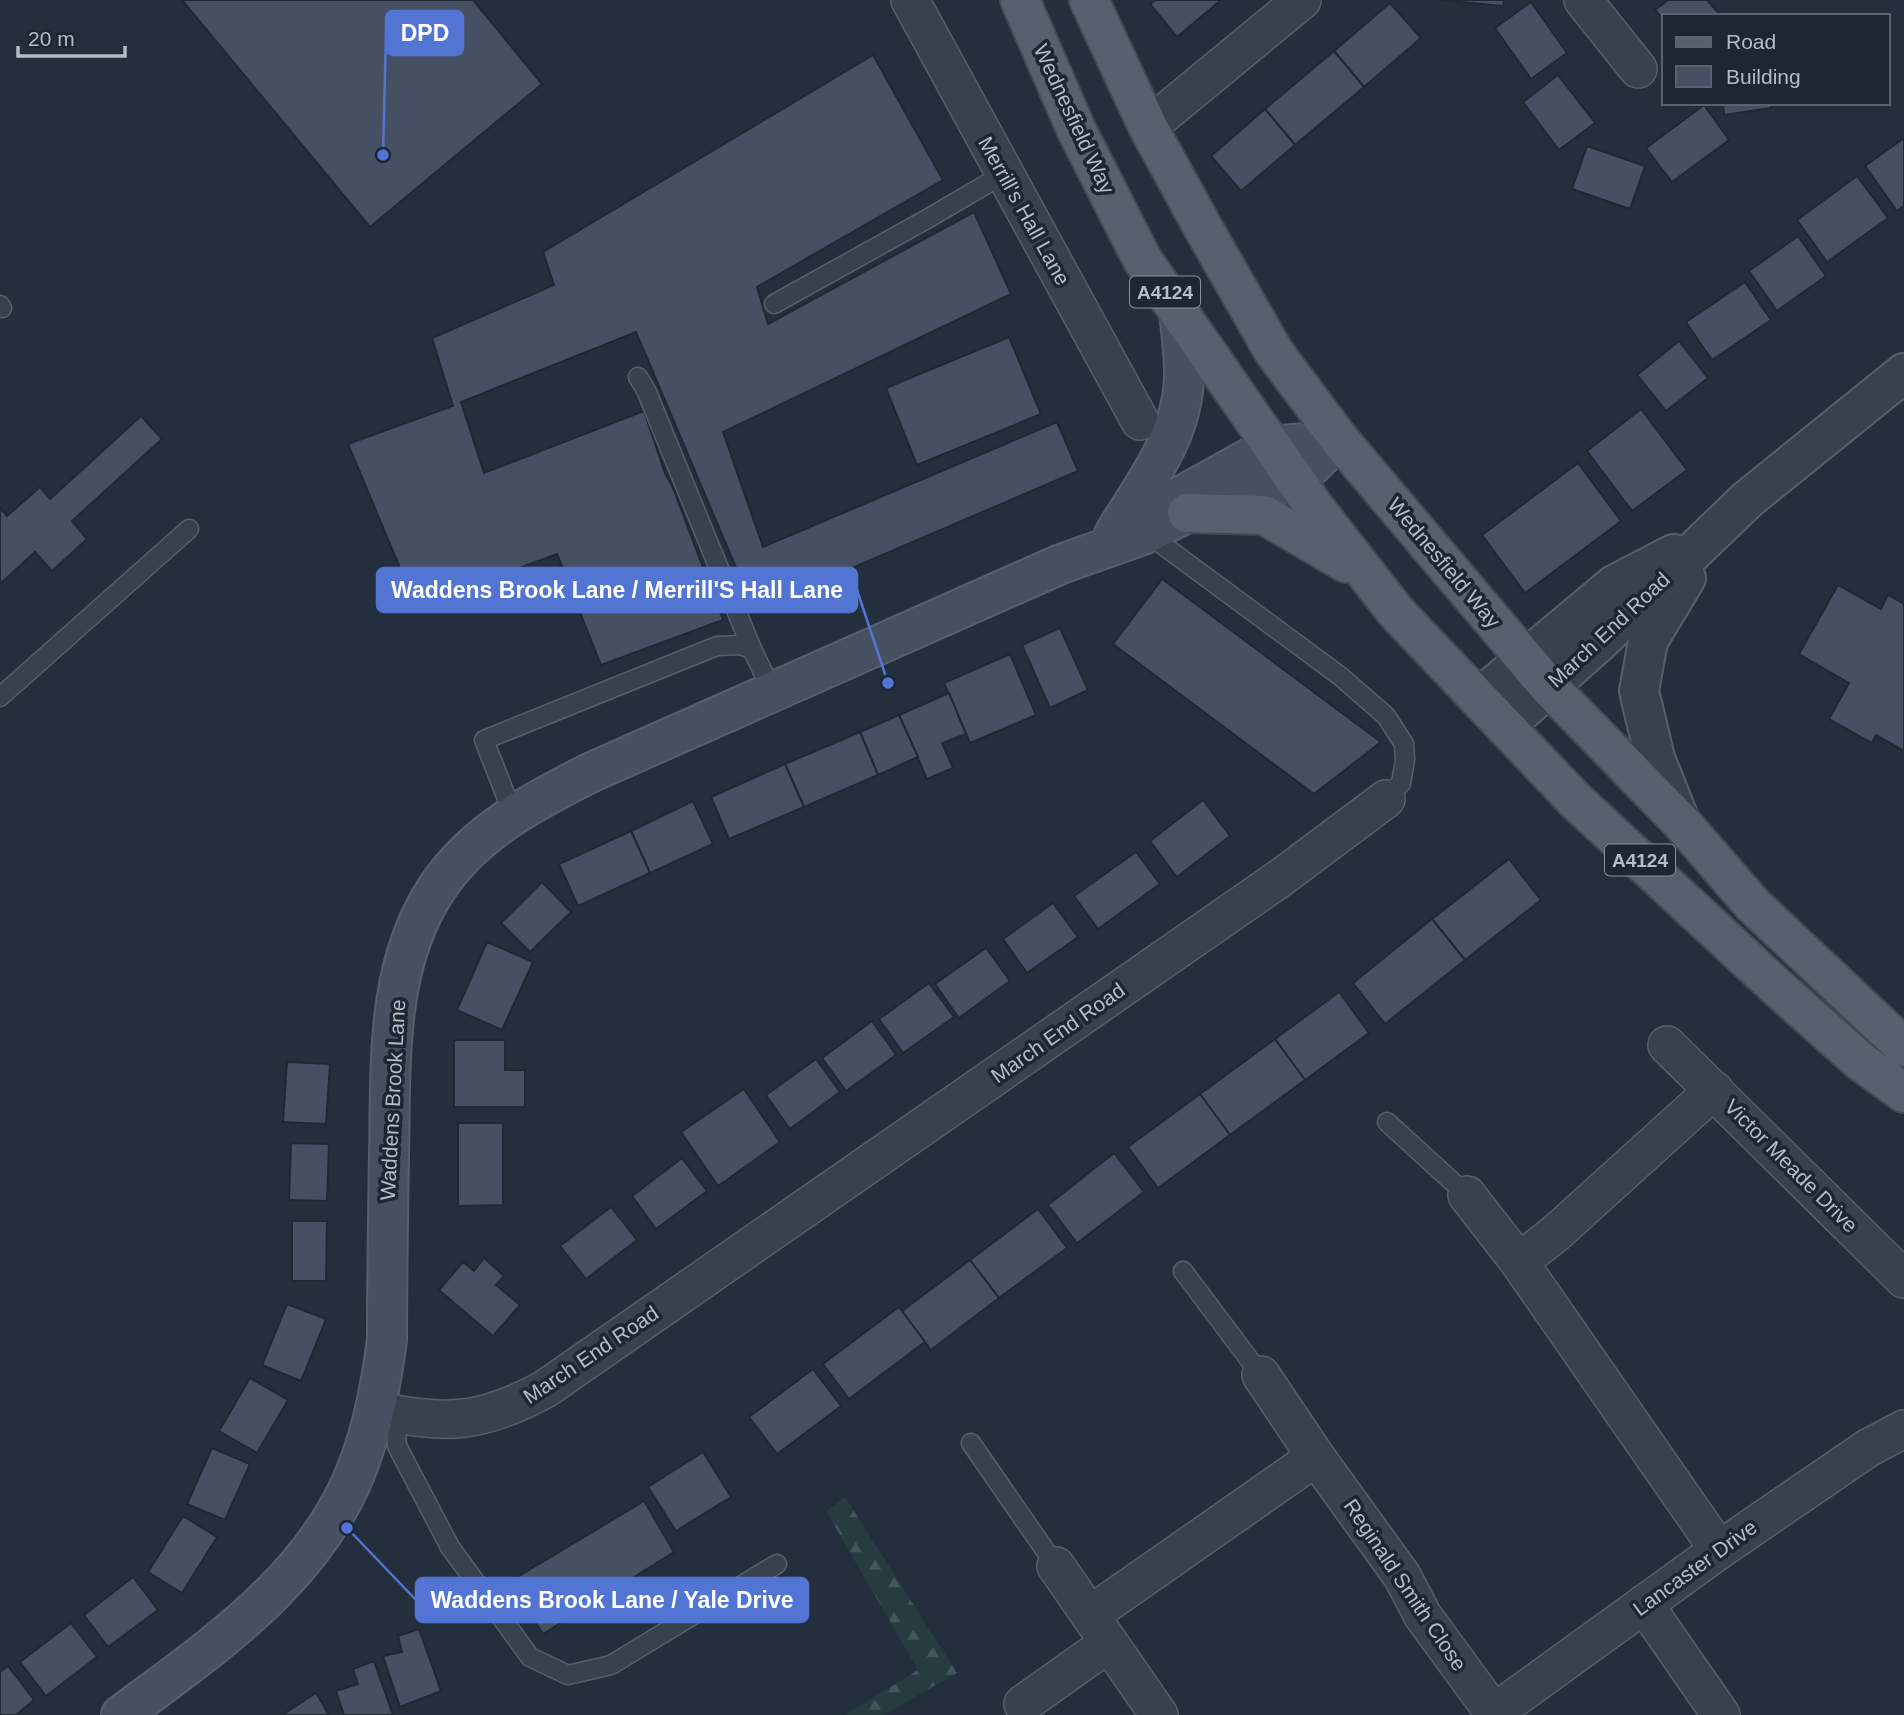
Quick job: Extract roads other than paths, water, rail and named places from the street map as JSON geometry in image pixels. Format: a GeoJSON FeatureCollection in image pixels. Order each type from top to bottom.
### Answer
{"type":"FeatureCollection","features":[{"type":"Feature","properties":{"kind":"main road","name":"Wednesfield Way"},"geometry":{"type":"LineString","coordinates":[[1020,0],[1076,129],[1142,259],[1271,446]]}},
{"type":"Feature","properties":{"kind":"main road","name":"Wednesfield Way"},"geometry":{"type":"LineString","coordinates":[[1090,0],[1147,127],[1273,352],[1339,439],[1548,686],[1681,822],[1753,905],[1904,1047]]}},
{"type":"Feature","properties":{"kind":"main road"},"geometry":{"type":"LineString","coordinates":[[1128,535],[1167,447],[1181,407],[1184,373],[1179,312]]}},
{"type":"Feature","properties":{"kind":"main road"},"geometry":{"type":"LineString","coordinates":[[1128,535],[1271,446],[1339,439]]}},
{"type":"Feature","properties":{"kind":"main road"},"geometry":{"type":"LineString","coordinates":[[1128,535],[1187,513],[1296,481],[1339,439]]}},
{"type":"Feature","properties":{"kind":"main road","name":"A4124"},"geometry":{"type":"LineString","coordinates":[[1271,446],[1366,575],[1396,611],[1575,800],[1779,989],[1860,1061],[1904,1093]]}},
{"type":"Feature","properties":{"kind":"main road"},"geometry":{"type":"LineString","coordinates":[[1187,513],[1264,515],[1366,575]]}},
{"type":"Feature","properties":{"kind":"main road","name":"Waddens Brook Lane"},"geometry":{"type":"LineString","coordinates":[[121,1715],[222,1640],[293,1573],[343,1498],[385,1412],[391,1055],[403,964],[418,922],[438,887],[487,834],[537,800],[592,772],[1128,535]]}},
{"type":"Feature","properties":{"kind":"street","name":"Merrill's Hall Lane"},"geometry":{"type":"LineString","coordinates":[[910,0],[1140,421]]}},
{"type":"Feature","properties":{"kind":"street"},"geometry":{"type":"LineString","coordinates":[[1147,127],[1302,0]]}},
{"type":"Feature","properties":{"kind":"street"},"geometry":{"type":"LineString","coordinates":[[1583,0],[1638,69]]}},
{"type":"Feature","properties":{"kind":"street","name":"March End Road"},"geometry":{"type":"LineString","coordinates":[[1505,726],[1748,499],[1904,373]]}},
{"type":"Feature","properties":{"kind":"street"},"geometry":{"type":"LineString","coordinates":[[1479,698],[1524,657],[1614,585],[1713,534]]}},
{"type":"Feature","properties":{"kind":"street","name":"March End Road"},"geometry":{"type":"LineString","coordinates":[[1681,822],[1655,758],[1639,683],[1648,641],[1713,534]]}},
{"type":"Feature","properties":{"kind":"street","name":"March End Road"},"geometry":{"type":"LineString","coordinates":[[385,1412],[424,1419],[489,1415],[516,1405],[545,1388],[1279,879],[1363,803]]}},
{"type":"Feature","properties":{"kind":"street"},"geometry":{"type":"LineString","coordinates":[[1667,1045],[1714,1090]]}},
{"type":"Feature","properties":{"kind":"street","name":"Victor Meade Drive"},"geometry":{"type":"LineString","coordinates":[[1519,1262],[1556,1233],[1714,1090],[1904,1279]]}},
{"type":"Feature","properties":{"kind":"street"},"geometry":{"type":"LineString","coordinates":[[1467,1195],[1519,1262],[1719,1550]]}},
{"type":"Feature","properties":{"kind":"street","name":"Reginald Smith Close"},"geometry":{"type":"LineString","coordinates":[[1261,1375],[1402,1576],[1423,1616],[1492,1714]]}},
{"type":"Feature","properties":{"kind":"street","name":"Lancaster Drive"},"geometry":{"type":"LineString","coordinates":[[1492,1714],[1719,1550],[1868,1448],[1904,1429]]}},
{"type":"Feature","properties":{"kind":"street"},"geometry":{"type":"LineString","coordinates":[[1018,1710],[1099,1629],[1316,1457]]}},
{"type":"Feature","properties":{"kind":"street"},"geometry":{"type":"LineString","coordinates":[[1056,1566],[1159,1715]]}},
{"type":"Feature","properties":{"kind":"street"},"geometry":{"type":"LineString","coordinates":[[1644,1604],[1721,1715]]}},
{"type":"Feature","properties":{"kind":"lane"},"geometry":{"type":"LineString","coordinates":[[774,304],[1004,174]]}},
{"type":"Feature","properties":{"kind":"lane"},"geometry":{"type":"LineString","coordinates":[[638,377],[646,390],[752,649],[773,693]]}},
{"type":"Feature","properties":{"kind":"lane"},"geometry":{"type":"LineString","coordinates":[[0,697],[189,529]]}},
{"type":"Feature","properties":{"kind":"lane","name":"March End Road"},"geometry":{"type":"LineString","coordinates":[[1128,535],[1160,543],[1340,677],[1387,716],[1404,744],[1405,760],[1401,783],[1363,803]]}},
{"type":"Feature","properties":{"kind":"lane"},"geometry":{"type":"LineString","coordinates":[[513,814],[484,740],[718,646],[740,645],[752,649]]}},
{"type":"Feature","properties":{"kind":"lane"},"geometry":{"type":"LineString","coordinates":[[1387,1122],[1467,1195]]}},
{"type":"Feature","properties":{"kind":"lane"},"geometry":{"type":"LineString","coordinates":[[1183,1271],[1261,1375]]}},
{"type":"Feature","properties":{"kind":"lane"},"geometry":{"type":"LineString","coordinates":[[385,1412],[397,1446],[450,1547],[530,1657],[568,1675],[611,1665],[778,1564]]}},
{"type":"Feature","properties":{"kind":"lane"},"geometry":{"type":"LineString","coordinates":[[971,1443],[1056,1566]]}},
{"type":"Feature","properties":{"kind":"place","name":"DPD"},"geometry":{"type":"Point","coordinates":[383,155]}},
{"type":"Feature","properties":{"kind":"place","name":"Waddens Brook Lane / Merrill'S Hall Lane"},"geometry":{"type":"Point","coordinates":[888,683]}},
{"type":"Feature","properties":{"kind":"place","name":"Waddens Brook Lane / Yale Drive"},"geometry":{"type":"Point","coordinates":[347,1528]}}]}
